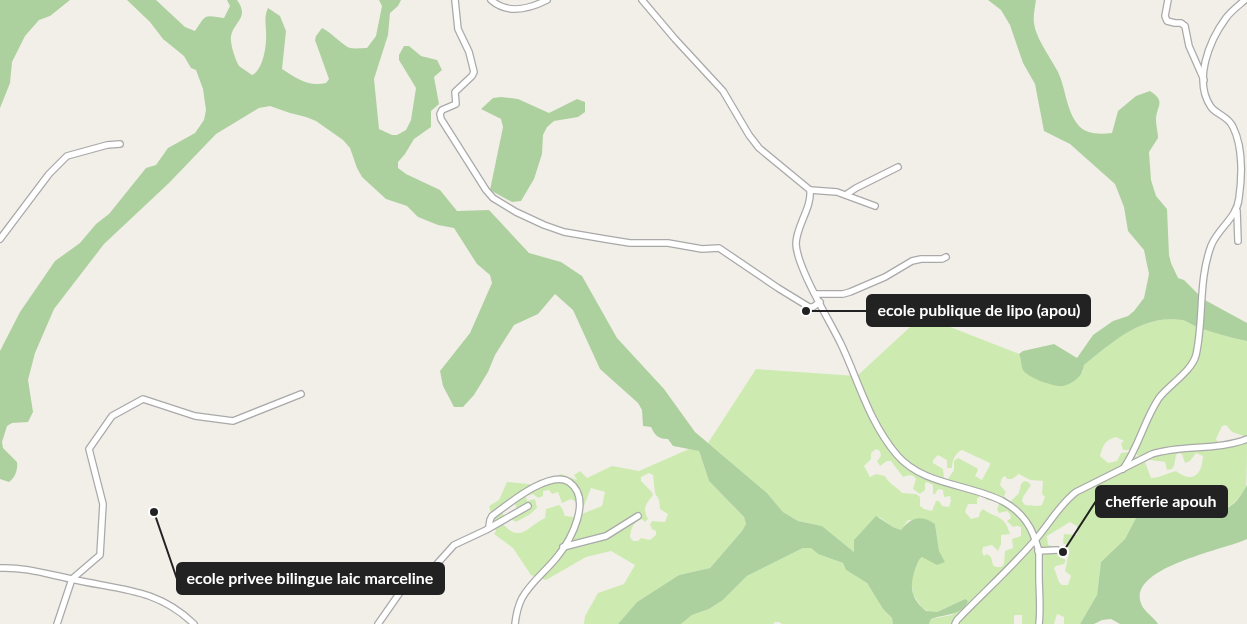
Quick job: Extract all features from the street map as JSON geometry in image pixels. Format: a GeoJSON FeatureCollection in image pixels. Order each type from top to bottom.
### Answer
{"type":"FeatureCollection","features":[{"type":"Feature","properties":{"kind":"street"},"geometry":{"type":"LineString","coordinates":[[455,0],[458,29],[470,52],[474,72],[455,92],[456,104],[442,110],[440,114],[441,119],[465,160],[493,198],[516,212],[564,232],[630,243],[668,243],[702,249],[719,248],[809,307],[813,307],[820,302]]}},
{"type":"Feature","properties":{"kind":"street"},"geometry":{"type":"LineString","coordinates":[[491,0],[503,8],[514,10],[548,0]]}},
{"type":"Feature","properties":{"kind":"street"},"geometry":{"type":"LineString","coordinates":[[642,0],[723,92],[759,148],[810,190],[847,194],[875,206]]}},
{"type":"Feature","properties":{"kind":"street"},"geometry":{"type":"LineString","coordinates":[[1168,0],[1165,16],[1167,21],[1181,23],[1185,26],[1189,46],[1204,80]]}},
{"type":"Feature","properties":{"kind":"street"},"geometry":{"type":"LineString","coordinates":[[1238,241],[1237,211],[1240,187],[1238,143],[1230,122],[1211,106],[1206,95],[1204,80],[1207,57],[1216,36],[1226,17],[1245,0]]}},
{"type":"Feature","properties":{"kind":"street"},"geometry":{"type":"LineString","coordinates":[[0,238],[49,174],[67,156],[107,145],[120,144]]}},
{"type":"Feature","properties":{"kind":"street"},"geometry":{"type":"LineString","coordinates":[[847,194],[898,167]]}},
{"type":"Feature","properties":{"kind":"street"},"geometry":{"type":"LineString","coordinates":[[810,190],[810,197],[796,243],[800,260],[842,346],[870,414],[898,456],[913,470],[951,485],[985,493],[1009,504],[1025,520],[1038,551],[1041,606],[1039,624]]}},
{"type":"Feature","properties":{"kind":"street"},"geometry":{"type":"LineString","coordinates":[[1123,469],[1135,451],[1159,398],[1194,360],[1207,259],[1214,239],[1237,211]]}},
{"type":"Feature","properties":{"kind":"street"},"geometry":{"type":"LineString","coordinates":[[816,294],[842,294],[850,292],[885,277],[912,261],[942,259],[946,257]]}},
{"type":"Feature","properties":{"kind":"street"},"geometry":{"type":"LineString","coordinates":[[57,624],[72,580],[100,555],[103,504],[89,449],[112,416],[143,399],[195,416],[233,421],[301,394]]}},
{"type":"Feature","properties":{"kind":"street"},"geometry":{"type":"LineString","coordinates":[[955,624],[1035,540],[1068,499],[1076,492],[1161,451],[1225,445],[1247,439]]}},
{"type":"Feature","properties":{"kind":"street"},"geometry":{"type":"LineString","coordinates":[[489,527],[492,516],[522,494],[547,481],[564,479],[578,493],[580,512],[558,556],[532,584],[522,598],[515,624]]}},
{"type":"Feature","properties":{"kind":"street"},"geometry":{"type":"LineString","coordinates":[[378,624],[401,591],[436,564],[454,545],[528,506]]}},
{"type":"Feature","properties":{"kind":"street"},"geometry":{"type":"LineString","coordinates":[[563,547],[606,536],[638,516]]}},
{"type":"Feature","properties":{"kind":"street"},"geometry":{"type":"LineString","coordinates":[[1038,551],[1057,550]]}},
{"type":"Feature","properties":{"kind":"street"},"geometry":{"type":"LineString","coordinates":[[0,568],[22,568],[50,573],[72,580],[147,594],[173,607],[194,624]]}},
{"type":"Feature","properties":{"kind":"green space"},"geometry":{"type":"Polygon","coordinates":[[[0,0],[70,0],[50,16],[39,20],[25,36],[12,62],[10,83],[0,108],[0,0]]]}},
{"type":"Feature","properties":{"kind":"green space"},"geometry":{"type":"Polygon","coordinates":[[[127,0],[156,0],[185,27],[195,31],[208,16],[224,18],[230,6],[227,0],[237,0],[241,6],[242,15],[231,36],[232,47],[239,66],[252,75],[261,64],[264,54],[268,8],[280,16],[286,31],[282,69],[308,83],[320,84],[326,83],[329,79],[315,40],[322,28],[350,48],[367,48],[376,36],[382,6],[379,0],[401,0],[398,6],[390,13],[388,35],[374,79],[379,129],[392,135],[397,135],[406,130],[411,120],[416,88],[399,60],[399,55],[404,46],[409,46],[421,56],[437,60],[442,70],[434,77],[439,104],[431,111],[431,127],[414,139],[398,162],[398,168],[406,174],[440,190],[457,211],[489,210],[529,253],[561,262],[582,276],[617,338],[664,389],[695,432],[767,493],[783,512],[798,521],[822,526],[854,552],[854,540],[876,516],[901,530],[912,520],[920,518],[935,524],[939,551],[945,562],[937,565],[922,557],[919,560],[912,580],[912,591],[917,601],[926,611],[937,612],[965,599],[968,601],[965,606],[952,614],[931,619],[929,624],[893,624],[892,618],[883,609],[867,583],[846,570],[843,563],[818,554],[811,548],[803,548],[747,576],[723,600],[709,609],[692,615],[681,624],[618,624],[637,602],[679,575],[710,568],[742,531],[746,524],[744,517],[709,481],[699,451],[673,446],[668,439],[654,433],[651,427],[643,426],[642,410],[638,403],[600,369],[573,310],[555,294],[538,314],[514,325],[495,355],[488,372],[474,395],[463,407],[454,407],[443,386],[440,371],[470,333],[492,283],[490,275],[477,264],[454,228],[438,225],[418,217],[407,206],[386,199],[362,177],[350,148],[343,140],[316,121],[270,106],[259,108],[216,134],[169,183],[104,244],[54,309],[35,353],[28,380],[33,412],[28,422],[12,423],[7,426],[2,442],[3,448],[17,462],[16,471],[9,482],[0,479],[0,351],[20,312],[55,261],[80,243],[96,224],[109,214],[146,168],[156,165],[168,148],[195,133],[204,120],[206,110],[203,89],[196,70],[191,68],[184,56],[163,39],[150,22],[127,0]]]}},
{"type":"Feature","properties":{"kind":"green space"},"geometry":{"type":"Polygon","coordinates":[[[988,0],[1036,0],[1035,29],[1061,79],[1071,114],[1082,129],[1094,133],[1112,133],[1118,111],[1136,96],[1150,91],[1158,98],[1159,104],[1156,120],[1158,138],[1149,152],[1151,180],[1156,196],[1167,209],[1171,263],[1178,278],[1184,280],[1203,299],[1247,323],[1247,341],[1199,328],[1182,320],[1167,319],[1141,326],[1117,339],[1084,365],[1080,376],[1067,385],[1059,386],[1035,379],[1023,370],[1019,354],[1023,351],[1054,344],[1077,358],[1093,335],[1113,321],[1128,316],[1134,311],[1144,298],[1149,274],[1144,250],[1128,231],[1124,207],[1115,184],[1070,144],[1044,131],[1035,84],[1023,63],[1010,25],[1001,10],[988,0]]]}},
{"type":"Feature","properties":{"kind":"green space"},"geometry":{"type":"Polygon","coordinates":[[[493,98],[518,99],[549,113],[577,99],[585,102],[585,112],[578,117],[554,121],[547,127],[543,135],[542,154],[534,179],[521,201],[512,202],[490,190],[503,127],[501,119],[481,109],[493,98]]]}},
{"type":"Feature","properties":{"kind":"green space"},"geometry":{"type":"Polygon","coordinates":[[[922,316],[1019,354],[1024,370],[1037,380],[1083,372],[1084,365],[1129,332],[1154,321],[1167,319],[1182,320],[1199,328],[1247,341],[1247,437],[1232,432],[1226,425],[1222,426],[1216,439],[1218,443],[1224,445],[1235,439],[1247,440],[1246,486],[1242,494],[1230,506],[1214,514],[1197,517],[1189,516],[1175,495],[1168,491],[1137,516],[1125,539],[1101,562],[1097,595],[1080,624],[1064,624],[1064,617],[1057,614],[1054,624],[1022,624],[1022,615],[1015,615],[1014,624],[929,624],[931,619],[952,615],[965,599],[937,612],[930,612],[922,608],[913,594],[911,580],[919,560],[922,557],[939,551],[935,524],[908,520],[901,530],[879,517],[854,552],[822,526],[798,521],[783,512],[767,493],[708,443],[756,369],[857,376],[922,316]],[[1116,437],[1109,440],[1102,449],[1100,456],[1108,463],[1117,461],[1121,453],[1130,452],[1145,462],[1151,478],[1176,471],[1187,477],[1192,477],[1196,476],[1201,468],[1203,456],[1196,453],[1190,461],[1185,463],[1182,454],[1178,453],[1174,466],[1172,469],[1167,470],[1165,462],[1143,459],[1130,450],[1123,450],[1121,443],[1124,441],[1116,437]],[[876,449],[871,453],[871,459],[864,466],[870,477],[876,474],[885,476],[902,493],[916,494],[920,497],[920,506],[924,509],[932,511],[936,501],[939,501],[942,506],[949,507],[950,496],[944,497],[943,490],[938,489],[933,494],[933,485],[927,482],[925,483],[925,490],[920,494],[913,489],[916,479],[913,476],[903,477],[891,461],[887,461],[880,466],[877,461],[881,456],[880,451],[876,449]],[[962,450],[957,453],[953,460],[952,468],[947,468],[947,460],[938,455],[933,460],[933,463],[943,469],[944,478],[948,479],[954,470],[954,461],[958,458],[977,468],[975,476],[982,480],[990,463],[962,450]],[[1019,474],[1012,479],[1007,479],[1005,476],[1002,478],[1000,485],[1006,492],[1004,496],[1010,502],[1019,493],[1021,484],[1024,481],[1031,485],[1023,497],[1022,501],[1025,505],[1042,505],[1045,497],[1042,494],[1043,481],[1030,480],[1019,474]],[[980,496],[977,499],[977,504],[968,504],[965,512],[971,519],[979,517],[983,509],[1002,520],[1008,528],[1010,534],[1001,535],[1001,544],[998,551],[992,545],[983,547],[982,552],[984,556],[987,554],[991,557],[993,565],[1001,567],[1004,564],[1005,551],[1013,548],[1012,539],[1021,536],[1021,527],[1013,527],[1007,521],[1011,518],[1007,511],[999,513],[997,509],[999,505],[996,501],[987,500],[980,496]],[[1070,522],[1047,536],[1048,545],[1057,547],[1059,557],[1066,560],[1064,564],[1054,568],[1059,582],[1062,585],[1068,585],[1071,576],[1065,571],[1069,552],[1068,546],[1063,543],[1064,534],[1077,535],[1077,526],[1070,522]]]}},
{"type":"Feature","properties":{"kind":"green space"},"geometry":{"type":"Polygon","coordinates":[[[689,449],[699,451],[709,481],[744,517],[746,524],[710,568],[679,575],[637,602],[618,624],[584,624],[585,616],[598,593],[624,584],[635,565],[611,551],[586,557],[546,580],[531,575],[513,548],[494,534],[496,531],[489,506],[499,500],[507,482],[538,485],[561,474],[577,480],[574,475],[580,471],[587,478],[612,466],[639,471],[689,449]],[[649,473],[641,477],[641,481],[653,495],[646,506],[645,512],[648,519],[645,522],[642,519],[639,520],[633,526],[630,537],[633,541],[638,541],[641,538],[650,540],[656,535],[656,531],[650,525],[652,521],[665,522],[668,514],[660,509],[659,500],[655,493],[653,475],[649,473]],[[591,488],[584,506],[571,499],[562,503],[558,492],[552,494],[549,490],[543,491],[543,496],[538,498],[533,494],[526,496],[527,501],[535,499],[537,508],[516,522],[509,518],[518,512],[515,504],[513,504],[502,511],[506,521],[503,524],[514,533],[519,533],[524,532],[545,518],[546,509],[559,505],[565,516],[574,517],[602,506],[605,492],[591,488]]]}},
{"type":"Feature","properties":{"kind":"green space"},"geometry":{"type":"Polygon","coordinates":[[[1247,485],[1247,539],[1201,554],[1165,569],[1151,578],[1142,588],[1141,604],[1158,624],[1120,624],[1111,619],[1102,620],[1094,624],[1080,624],[1097,595],[1101,562],[1125,539],[1137,516],[1168,491],[1175,495],[1189,516],[1212,515],[1223,511],[1235,502],[1247,485]]]}},
{"type":"Feature","properties":{"kind":"green space"},"geometry":{"type":"Polygon","coordinates":[[[803,548],[811,548],[818,554],[843,563],[846,570],[867,583],[883,609],[892,618],[893,624],[782,624],[775,622],[773,624],[681,624],[692,615],[709,609],[723,600],[747,576],[803,548]]]}},
{"type":"Feature","properties":{"kind":"place","name":"ecole publique de lipo (apou)"},"geometry":{"type":"Point","coordinates":[806,311]}},
{"type":"Feature","properties":{"kind":"place","name":"ecole privee bilingue laic marceline"},"geometry":{"type":"Point","coordinates":[154,512]}},
{"type":"Feature","properties":{"kind":"place","name":"chefferie apouh"},"geometry":{"type":"Point","coordinates":[1063,552]}}]}
